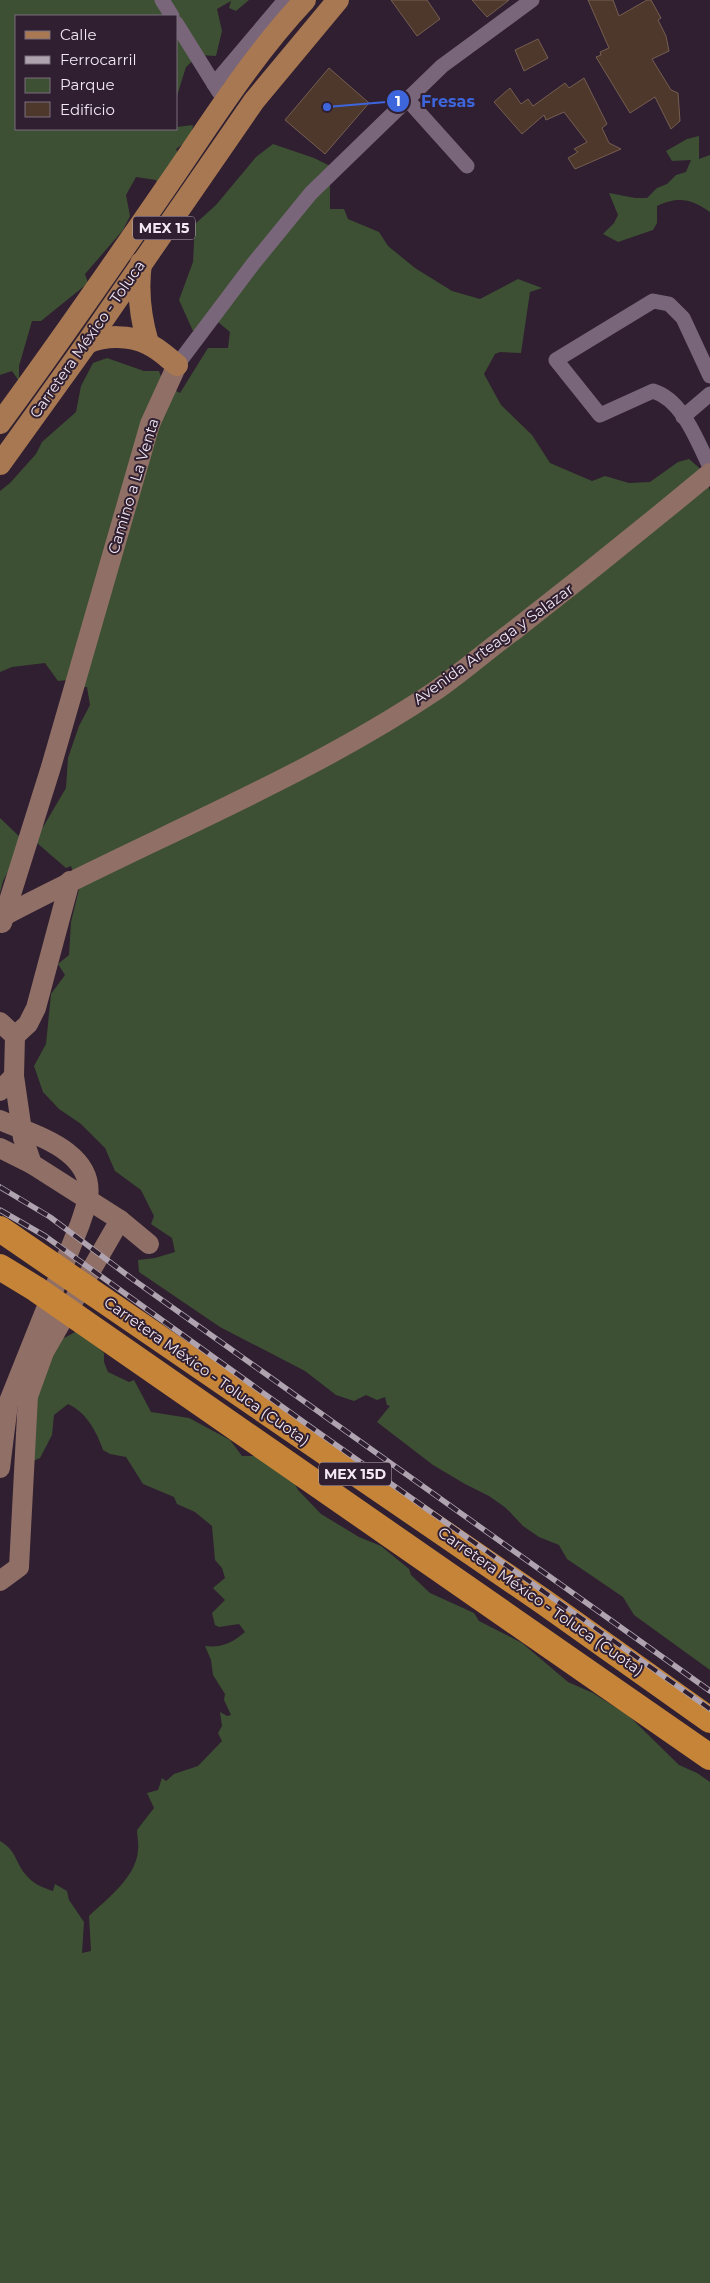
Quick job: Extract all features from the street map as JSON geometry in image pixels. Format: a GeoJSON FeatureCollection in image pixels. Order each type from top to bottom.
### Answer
{"type":"FeatureCollection","features":[{"type":"Feature","properties":{"kind":"highway","name":"Carretera México - Toluca (Cuota)"},"geometry":{"type":"LineString","coordinates":[[0,1229],[544,1602],[710,1720]]}},
{"type":"Feature","properties":{"kind":"highway","name":"Carretera México - Toluca (Cuota)"},"geometry":{"type":"LineString","coordinates":[[0,1267],[36,1289],[338,1497],[710,1757]]}},
{"type":"Feature","properties":{"kind":"main road","name":"Carretera México - Toluca"},"geometry":{"type":"LineString","coordinates":[[0,423],[58,344],[220,92],[267,45],[305,0]]}},
{"type":"Feature","properties":{"kind":"main road","name":"Carretera México - Toluca"},"geometry":{"type":"LineString","coordinates":[[0,464],[87,343],[254,101],[338,0]]}},
{"type":"Feature","properties":{"kind":"main road"},"geometry":{"type":"LineString","coordinates":[[142,261],[138,293],[139,308],[148,344]]}},
{"type":"Feature","properties":{"kind":"main road"},"geometry":{"type":"LineString","coordinates":[[87,343],[101,338],[116,337],[148,344],[177,365]]}},
{"type":"Feature","properties":{"kind":"street"},"geometry":{"type":"LineString","coordinates":[[162,0],[171,15]]}},
{"type":"Feature","properties":{"kind":"street"},"geometry":{"type":"LineString","coordinates":[[178,26],[220,92],[286,0]]}},
{"type":"Feature","properties":{"kind":"street","name":"Camino a La Venta"},"geometry":{"type":"LineString","coordinates":[[0,928],[51,767],[150,424],[177,365],[247,272],[311,194],[406,98],[442,66],[532,0]]}},
{"type":"Feature","properties":{"kind":"street"},"geometry":{"type":"LineString","coordinates":[[406,98],[467,166]]}},
{"type":"Feature","properties":{"kind":"street"},"geometry":{"type":"LineString","coordinates":[[710,376],[683,318],[669,304],[653,301],[556,360],[600,415],[653,391],[671,400],[683,417],[710,467]]}},
{"type":"Feature","properties":{"kind":"street"},"geometry":{"type":"LineString","coordinates":[[683,417],[710,394]]}},
{"type":"Feature","properties":{"kind":"street","name":"Avenida Arteaga y Salazar"},"geometry":{"type":"LineString","coordinates":[[0,918],[70,881],[166,837],[338,749],[435,690],[603,562],[710,473]]}},
{"type":"Feature","properties":{"kind":"street"},"geometry":{"type":"LineString","coordinates":[[14,1036],[28,1024],[36,1008],[70,881]]}},
{"type":"Feature","properties":{"kind":"street"},"geometry":{"type":"LineString","coordinates":[[0,1022],[14,1036],[14,1076],[23,1138],[32,1164]]}},
{"type":"Feature","properties":{"kind":"street"},"geometry":{"type":"LineString","coordinates":[[0,1092],[14,1076]]}},
{"type":"Feature","properties":{"kind":"street"},"geometry":{"type":"LineString","coordinates":[[0,1120],[60,1146],[75,1158],[85,1176],[88,1191],[86,1206],[80,1224],[8,1404],[0,1468]]}},
{"type":"Feature","properties":{"kind":"street"},"geometry":{"type":"LineString","coordinates":[[0,1148],[32,1164],[120,1220],[149,1244]]}},
{"type":"Feature","properties":{"kind":"street"},"geometry":{"type":"LineString","coordinates":[[0,1581],[19,1567],[28,1396],[51,1337],[120,1220]]}},
{"type":"Feature","properties":{"kind":"green space"},"geometry":{"type":"Polygon","coordinates":[[[0,0],[249,0],[236,11],[229,8],[231,1],[217,9],[222,31],[216,56],[199,55],[186,67],[178,93],[178,15],[15,15],[15,130],[178,130],[178,127],[193,125],[191,138],[176,149],[183,163],[160,194],[156,180],[136,177],[126,195],[130,216],[123,230],[85,274],[88,283],[41,321],[32,321],[19,366],[19,381],[12,371],[0,375],[0,0]]]}},
{"type":"Feature","properties":{"kind":"green space"},"geometry":{"type":"Polygon","coordinates":[[[699,136],[699,159],[710,155],[710,212],[697,204],[685,200],[672,201],[657,206],[657,223],[653,230],[618,242],[603,234],[614,223],[618,215],[609,193],[635,198],[647,198],[657,188],[667,184],[676,175],[686,172],[691,160],[672,161],[666,151],[687,139],[699,136]]]}},
{"type":"Feature","properties":{"kind":"green space"},"geometry":{"type":"Polygon","coordinates":[[[273,144],[314,158],[330,166],[330,209],[344,209],[348,219],[379,232],[388,246],[415,268],[452,291],[480,299],[518,279],[542,288],[530,292],[521,353],[500,352],[495,354],[484,374],[501,405],[532,435],[550,463],[592,481],[605,476],[629,483],[650,482],[678,462],[689,459],[704,472],[710,491],[710,1670],[634,1615],[623,1597],[567,1559],[559,1545],[539,1537],[523,1526],[506,1508],[489,1496],[433,1465],[377,1422],[390,1406],[387,1405],[385,1397],[377,1400],[366,1395],[354,1401],[336,1395],[305,1371],[220,1327],[139,1272],[138,1260],[155,1258],[175,1252],[172,1238],[151,1224],[154,1216],[141,1190],[115,1171],[105,1148],[81,1124],[59,1109],[43,1092],[34,1066],[46,1044],[51,994],[65,975],[58,964],[69,955],[71,922],[79,889],[71,866],[66,868],[37,843],[33,830],[43,827],[66,788],[68,758],[79,726],[90,705],[87,687],[69,687],[67,680],[58,681],[45,663],[12,667],[0,672],[0,491],[10,483],[36,454],[42,442],[76,412],[81,386],[93,363],[107,358],[144,371],[159,371],[167,385],[180,393],[208,348],[228,348],[230,332],[218,322],[193,331],[179,300],[193,262],[195,224],[216,205],[256,157],[273,144]]]}},
{"type":"Feature","properties":{"kind":"green space"},"geometry":{"type":"Polygon","coordinates":[[[0,818],[24,841],[3,881],[0,893],[0,818]]]}},
{"type":"Feature","properties":{"kind":"green space"},"geometry":{"type":"Polygon","coordinates":[[[79,1330],[104,1353],[104,1362],[108,1372],[129,1382],[134,1380],[151,1412],[189,1418],[230,1440],[242,1456],[256,1456],[289,1473],[298,1490],[321,1514],[359,1537],[381,1546],[409,1569],[411,1575],[430,1593],[474,1613],[479,1621],[522,1643],[568,1682],[593,1693],[629,1716],[679,1765],[697,1773],[710,1782],[710,2283],[0,2283],[0,1841],[10,1849],[28,1878],[42,1887],[53,1891],[55,1884],[67,1891],[69,1900],[84,1922],[82,1953],[91,1951],[89,1916],[112,1895],[127,1878],[132,1869],[138,1850],[137,1830],[154,1808],[147,1793],[158,1790],[162,1778],[166,1781],[174,1774],[198,1766],[222,1741],[218,1733],[222,1726],[220,1712],[227,1716],[231,1715],[224,1700],[225,1694],[213,1675],[211,1660],[205,1646],[226,1644],[245,1632],[239,1624],[219,1627],[215,1625],[212,1613],[225,1600],[213,1588],[225,1578],[222,1568],[215,1560],[212,1526],[195,1512],[177,1504],[174,1497],[143,1484],[126,1457],[110,1454],[103,1450],[98,1436],[80,1412],[68,1404],[54,1415],[52,1435],[40,1458],[26,1464],[26,1433],[49,1342],[64,1338],[79,1330]]]}},
{"type":"Feature","properties":{"kind":"building"},"geometry":{"type":"Polygon","coordinates":[[[391,0],[427,0],[440,19],[417,36],[391,0]]]}},
{"type":"Feature","properties":{"kind":"building"},"geometry":{"type":"Polygon","coordinates":[[[472,0],[509,0],[487,17],[472,0]]]}},
{"type":"Feature","properties":{"kind":"building"},"geometry":{"type":"Polygon","coordinates":[[[588,0],[613,0],[619,16],[647,0],[651,0],[661,18],[658,20],[666,36],[669,51],[652,59],[671,90],[678,93],[680,121],[671,129],[655,97],[630,113],[596,57],[601,55],[600,52],[609,48],[588,0]]]}},
{"type":"Feature","properties":{"kind":"building"},"geometry":{"type":"Polygon","coordinates":[[[538,39],[548,58],[524,71],[515,50],[538,39]]]}},
{"type":"Feature","properties":{"kind":"building"},"geometry":{"type":"Polygon","coordinates":[[[329,68],[369,103],[325,154],[285,120],[329,68]]]}},
{"type":"Feature","properties":{"kind":"building"},"geometry":{"type":"Polygon","coordinates":[[[584,78],[607,124],[602,128],[609,143],[621,149],[575,169],[568,158],[578,152],[574,149],[587,142],[564,112],[546,120],[544,115],[522,134],[494,102],[510,88],[521,104],[528,99],[533,106],[565,83],[569,88],[584,78]]]}},
{"type":"Feature","properties":{"kind":"railway"},"geometry":{"type":"LineString","coordinates":[[0,1187],[50,1217],[131,1278],[710,1691]]}},
{"type":"Feature","properties":{"kind":"railway"},"geometry":{"type":"LineString","coordinates":[[0,1210],[45,1236],[305,1423],[710,1709]]}},
{"type":"Feature","properties":{"kind":"place","name":"Fresas"},"geometry":{"type":"Point","coordinates":[327,107]}}]}
